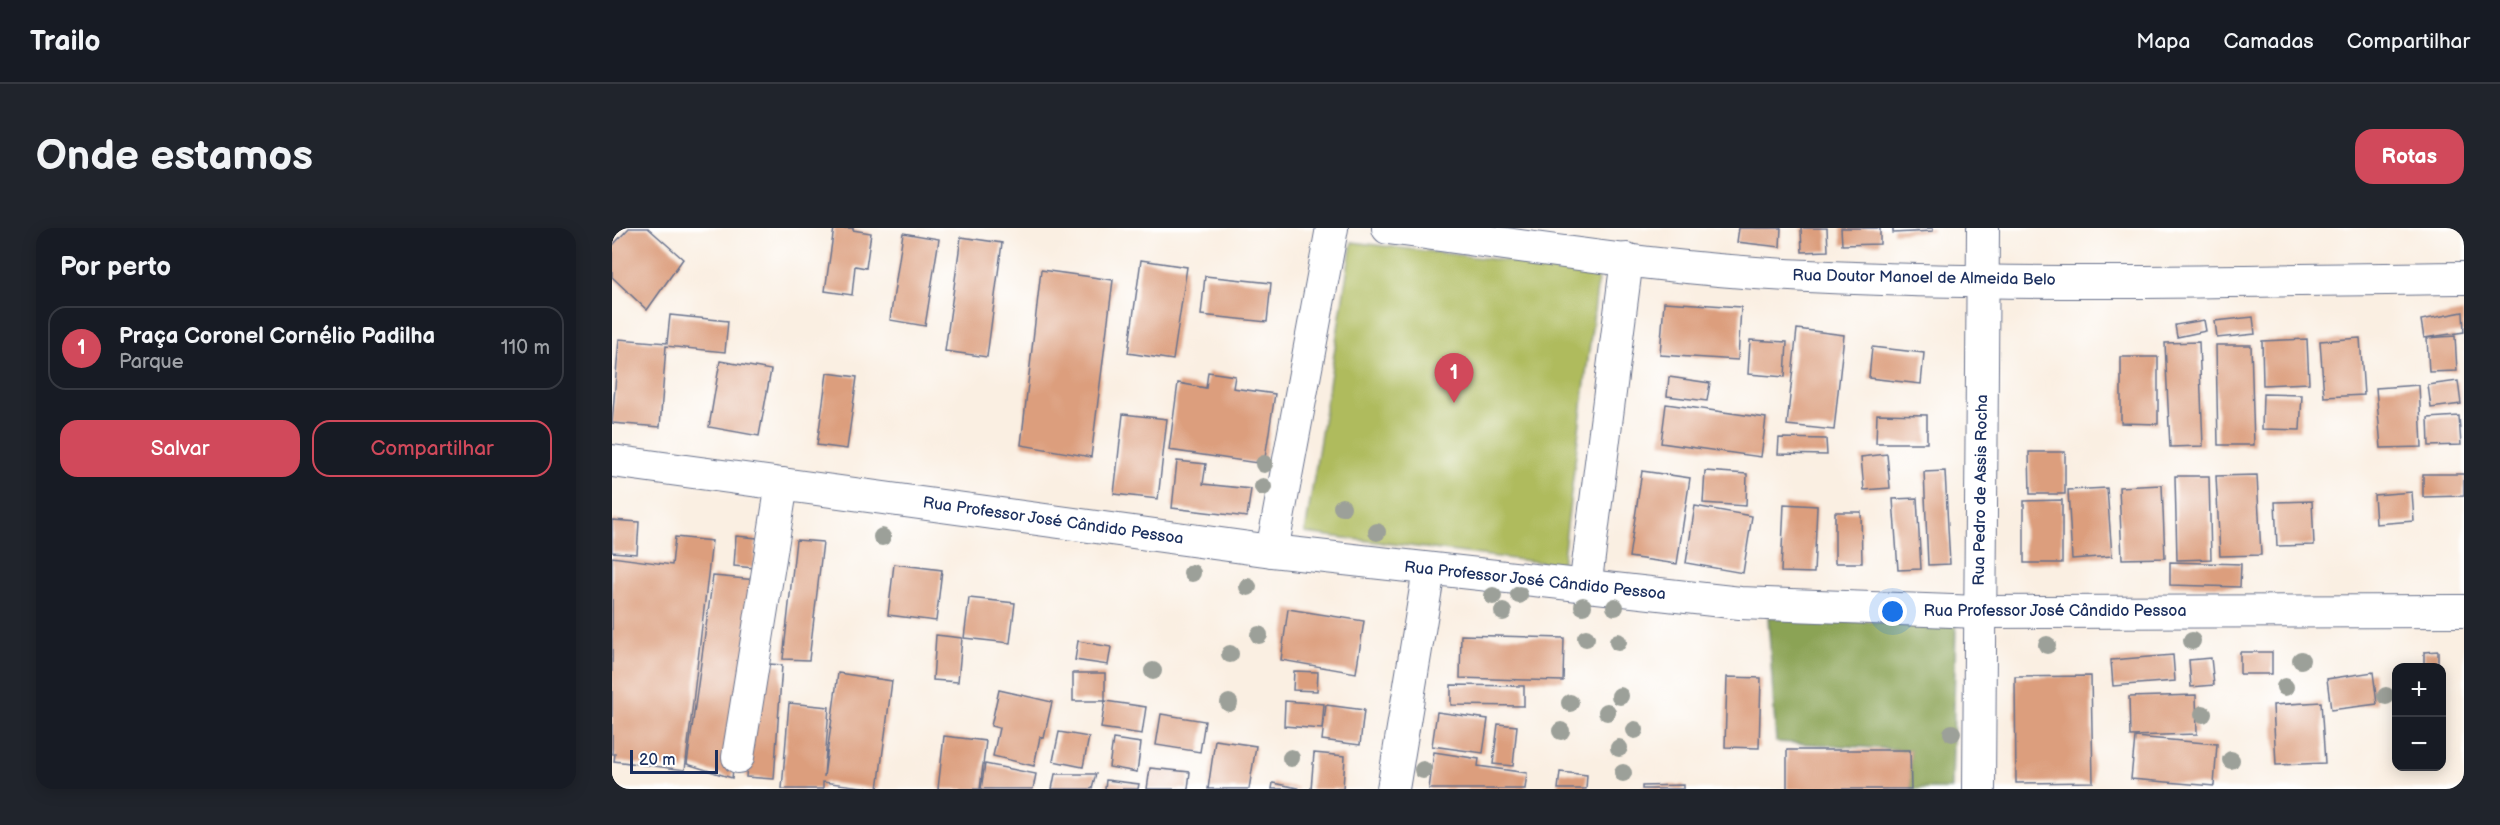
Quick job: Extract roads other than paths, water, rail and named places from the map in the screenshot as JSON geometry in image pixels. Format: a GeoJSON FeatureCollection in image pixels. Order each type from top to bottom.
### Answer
{"type":"FeatureCollection","features":[{"type":"Feature","properties":{"kind":"street"},"geometry":{"type":"LineString","coordinates":[[1272,551],[1332,228]]}},
{"type":"Feature","properties":{"kind":"street","name":"Rua Doutor Manoel de Almeida Belo"},"geometry":{"type":"LineString","coordinates":[[1388,228],[1462,233],[1627,259],[1806,276],[1983,282],[2464,278]]}},
{"type":"Feature","properties":{"kind":"street","name":"Rua Pedro de Assis Rocha"},"geometry":{"type":"LineString","coordinates":[[1979,789],[1983,228]]}},
{"type":"Feature","properties":{"kind":"street"},"geometry":{"type":"LineString","coordinates":[[1585,588],[1627,259]]}},
{"type":"Feature","properties":{"kind":"street","name":"Rua Professor José Cândido Pessoa"},"geometry":{"type":"LineString","coordinates":[[612,461],[1272,551],[1585,588],[1740,603],[1979,612],[2464,610]]}},
{"type":"Feature","properties":{"kind":"street"},"geometry":{"type":"LineString","coordinates":[[738,757],[782,484]]}},
{"type":"Feature","properties":{"kind":"street"},"geometry":{"type":"LineString","coordinates":[[1394,789],[1429,570]]}},
{"type":"Feature","properties":{"kind":"place","name":"Praça Coronel Cornélio Padilha"},"geometry":{"type":"Point","coordinates":[1454,403]}}]}
